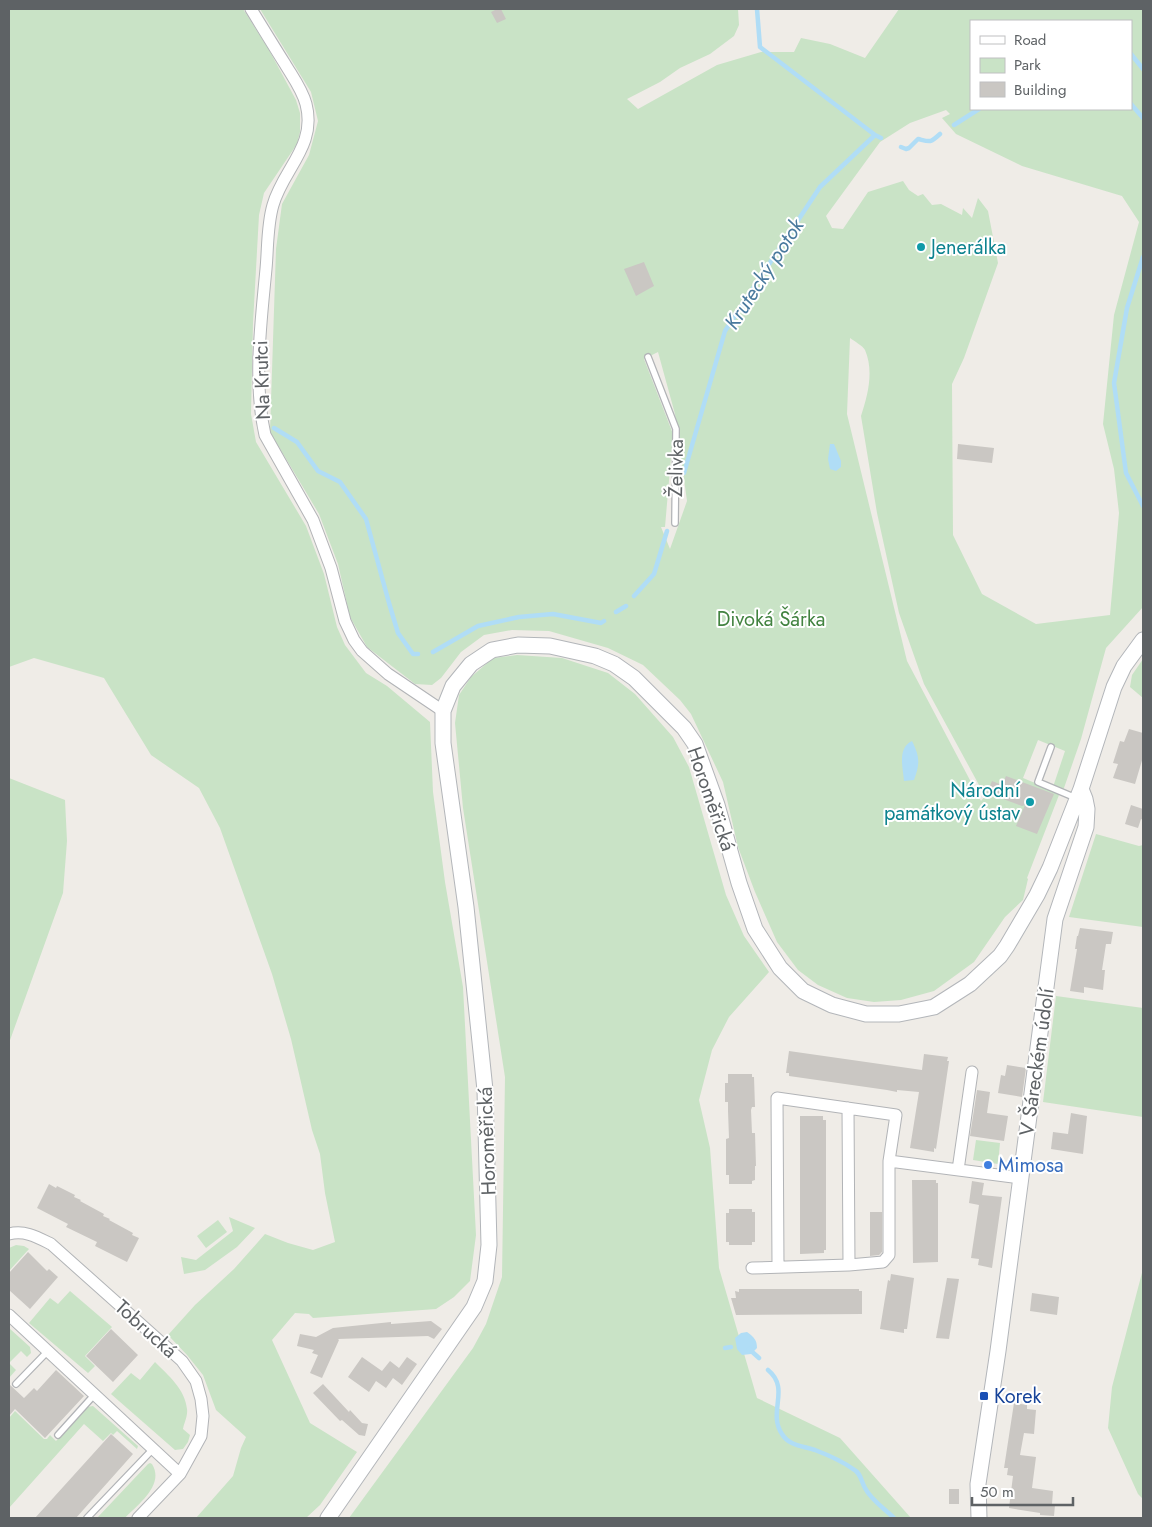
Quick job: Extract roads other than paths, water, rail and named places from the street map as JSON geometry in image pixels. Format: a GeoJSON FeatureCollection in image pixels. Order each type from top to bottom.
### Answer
{"type":"FeatureCollection","features":[{"type":"Feature","properties":{"kind":"main road","name":"Horoměřická"},"geometry":{"type":"LineString","coordinates":[[328,1518],[474,1307],[485,1282],[490,1245],[485,1090],[466,906],[443,743],[443,711],[453,686],[470,664],[492,650],[518,645],[550,646],[594,656],[614,664],[634,678],[684,728],[695,744],[717,805],[738,883],[755,928],[780,968],[803,991],[832,1005],[866,1014],[898,1014],[934,1008],[970,984],[1000,956],[1037,895],[1046,876],[1079,794],[1114,687],[1124,666],[1143,640]]}},
{"type":"Feature","properties":{"kind":"main road","name":"V Šáreckém údolí"},"geometry":{"type":"LineString","coordinates":[[979,1518],[978,1484],[998,1352],[1055,918],[1086,828],[1087,809],[1085,799],[1079,794]]}},
{"type":"Feature","properties":{"kind":"street","name":"Na Krutci"},"geometry":{"type":"LineString","coordinates":[[251,9],[302,94],[306,104],[307,121],[306,139],[303,149],[277,194],[270,216],[260,331],[260,389],[262,422],[265,434],[313,520],[331,568],[345,621],[354,640],[362,651],[388,674],[443,711]]}},
{"type":"Feature","properties":{"kind":"street"},"geometry":{"type":"LineString","coordinates":[[958,1170],[972,1072]]}},
{"type":"Feature","properties":{"kind":"street"},"geometry":{"type":"LineString","coordinates":[[752,1268],[883,1262],[889,1254],[889,1161],[896,1115],[776,1098],[778,1266]]}},
{"type":"Feature","properties":{"kind":"street"},"geometry":{"type":"LineString","coordinates":[[848,1108],[849,1265]]}},
{"type":"Feature","properties":{"kind":"street"},"geometry":{"type":"LineString","coordinates":[[889,1161],[1021,1178]]}},
{"type":"Feature","properties":{"kind":"street","name":"Tobrucká"},"geometry":{"type":"LineString","coordinates":[[9,1234],[16,1232],[34,1235],[51,1244],[182,1361],[196,1382],[203,1416],[201,1436],[180,1474],[138,1518]]}},
{"type":"Feature","properties":{"kind":"street"},"geometry":{"type":"LineString","coordinates":[[9,1315],[180,1474]]}},
{"type":"Feature","properties":{"kind":"lane","name":"Želivka"},"geometry":{"type":"LineString","coordinates":[[648,357],[676,429],[675,524]]}},
{"type":"Feature","properties":{"kind":"lane"},"geometry":{"type":"LineString","coordinates":[[1051,747],[1038,782],[1079,794]]}},
{"type":"Feature","properties":{"kind":"lane"},"geometry":{"type":"LineString","coordinates":[[16,1384],[47,1352]]}},
{"type":"Feature","properties":{"kind":"lane"},"geometry":{"type":"LineString","coordinates":[[58,1435],[95,1394]]}},
{"type":"Feature","properties":{"kind":"lane"},"geometry":{"type":"LineString","coordinates":[[87,1518],[153,1449]]}},
{"type":"Feature","properties":{"kind":"water"},"geometry":{"type":"Polygon","coordinates":[[[830,444],[834,444],[841,461],[841,467],[836,471],[830,469],[828,459],[830,444]]]}},
{"type":"Feature","properties":{"kind":"water"},"geometry":{"type":"Polygon","coordinates":[[[912,741],[918,756],[917,769],[914,780],[904,781],[902,759],[904,748],[912,741]]]}},
{"type":"Feature","properties":{"kind":"water"},"geometry":{"type":"Polygon","coordinates":[[[747,1332],[755,1339],[757,1348],[751,1354],[742,1355],[737,1349],[735,1338],[741,1333],[747,1332]]]}},
{"type":"Feature","properties":{"kind":"waterway"},"geometry":{"type":"LineString","coordinates":[[757,9],[760,47],[875,135]]}},
{"type":"Feature","properties":{"kind":"waterway"},"geometry":{"type":"LineString","coordinates":[[1132,55],[1143,69]]}},
{"type":"Feature","properties":{"kind":"waterway","name":"Krutecký potok"},"geometry":{"type":"LineString","coordinates":[[1132,105],[1143,118]]}},
{"type":"Feature","properties":{"kind":"waterway","name":"Krutecký potok"},"geometry":{"type":"LineString","coordinates":[[954,125],[977,110]]}},
{"type":"Feature","properties":{"kind":"waterway","name":"Krutecký potok"},"geometry":{"type":"LineString","coordinates":[[901,147],[906,149],[918,139],[930,141],[940,134]]}},
{"type":"Feature","properties":{"kind":"waterway","name":"Krutecký potok"},"geometry":{"type":"LineString","coordinates":[[684,473],[725,331],[820,187],[875,135],[881,138]]}},
{"type":"Feature","properties":{"kind":"waterway"},"geometry":{"type":"LineString","coordinates":[[1143,257],[1127,308],[1114,383],[1126,473],[1143,506]]}},
{"type":"Feature","properties":{"kind":"waterway","name":"Krutecký potok"},"geometry":{"type":"LineString","coordinates":[[274,428],[297,442],[318,471],[340,482],[366,519],[398,633],[413,654],[418,654]]}},
{"type":"Feature","properties":{"kind":"waterway","name":"Krutecký potok"},"geometry":{"type":"LineString","coordinates":[[634,596],[654,574],[667,531]]}},
{"type":"Feature","properties":{"kind":"waterway","name":"Krutecký potok"},"geometry":{"type":"LineString","coordinates":[[616,612],[626,606]]}},
{"type":"Feature","properties":{"kind":"waterway","name":"Krutecký potok"},"geometry":{"type":"LineString","coordinates":[[433,652],[478,626],[519,617],[553,614],[601,623],[604,621]]}},
{"type":"Feature","properties":{"kind":"waterway"},"geometry":{"type":"LineString","coordinates":[[725,1348],[731,1347]]}},
{"type":"Feature","properties":{"kind":"waterway"},"geometry":{"type":"LineString","coordinates":[[749,1349],[759,1358]]}},
{"type":"Feature","properties":{"kind":"waterway"},"geometry":{"type":"LineString","coordinates":[[768,1370],[775,1377],[778,1385],[778,1426],[785,1438],[792,1443],[830,1456],[856,1471],[871,1496],[894,1518]]}},
{"type":"Feature","properties":{"kind":"place","name":"Jenerálka"},"geometry":{"type":"Point","coordinates":[921,247]}},
{"type":"Feature","properties":{"kind":"place","name":"Národní památkový ústav"},"geometry":{"type":"Point","coordinates":[1030,802]}},
{"type":"Feature","properties":{"kind":"place","name":"Mimosa"},"geometry":{"type":"Point","coordinates":[988,1165]}},
{"type":"Feature","properties":{"kind":"place","name":"Korek"},"geometry":{"type":"Point","coordinates":[984,1396]}},
{"type":"Feature","properties":{"kind":"park label","name":"Divoká Šárka"},"geometry":{"type":"Point","coordinates":[771,619]}}]}
